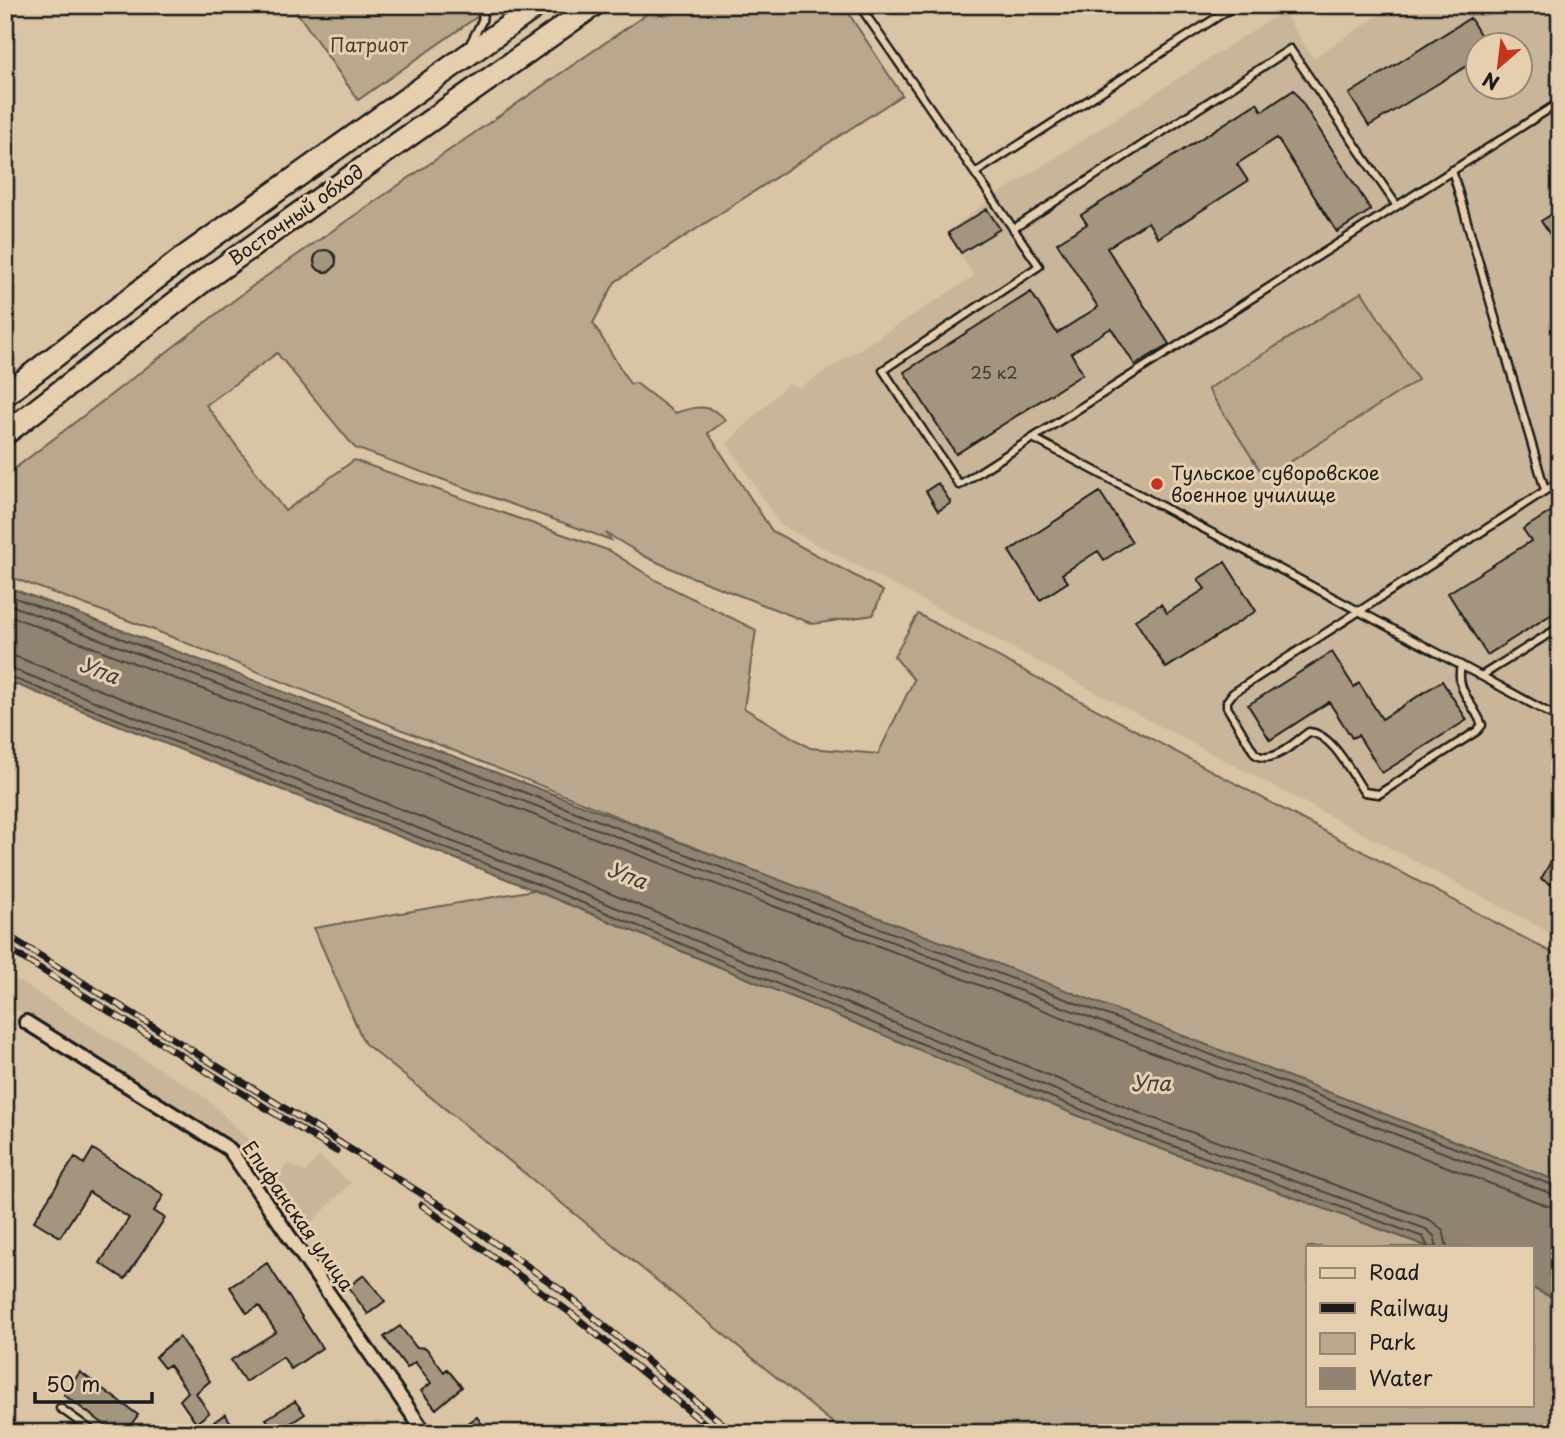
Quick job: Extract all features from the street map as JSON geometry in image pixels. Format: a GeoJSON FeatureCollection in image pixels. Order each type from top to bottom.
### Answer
{"type":"FeatureCollection","features":[{"type":"Feature","properties":{"kind":"main road","name":"Восточный обход"},"geometry":{"type":"LineString","coordinates":[[5,395],[184,257],[538,5]]}},
{"type":"Feature","properties":{"kind":"main road","name":"Восточный обход"},"geometry":{"type":"LineString","coordinates":[[5,434],[205,279],[594,5]]}},
{"type":"Feature","properties":{"kind":"street","name":"Епифанская улица"},"geometry":{"type":"LineString","coordinates":[[26,1022],[229,1149],[418,1431]]}},
{"type":"Feature","properties":{"kind":"lane","name":"Восточный обход"},"geometry":{"type":"LineString","coordinates":[[450,66],[473,40],[482,22],[484,5]]}},
{"type":"Feature","properties":{"kind":"lane"},"geometry":{"type":"LineString","coordinates":[[859,5],[1039,266],[883,370],[959,485],[1560,102]]}},
{"type":"Feature","properties":{"kind":"lane"},"geometry":{"type":"LineString","coordinates":[[975,173],[1236,5]]}},
{"type":"Feature","properties":{"kind":"lane"},"geometry":{"type":"LineString","coordinates":[[1013,229],[1290,49],[1397,206]]}},
{"type":"Feature","properties":{"kind":"lane"},"geometry":{"type":"LineString","coordinates":[[1452,170],[1545,490]]}},
{"type":"Feature","properties":{"kind":"lane"},"geometry":{"type":"LineString","coordinates":[[1033,438],[1560,719]]}},
{"type":"Feature","properties":{"kind":"lane"},"geometry":{"type":"LineString","coordinates":[[1461,665],[1457,680],[1460,689],[1482,725],[1477,731],[1379,794],[1364,792],[1327,740],[1317,732],[1309,732],[1272,757],[1262,758],[1255,754],[1227,707],[1227,701],[1233,693],[1331,631],[1357,610],[1560,481]]}},
{"type":"Feature","properties":{"kind":"lane"},"geometry":{"type":"LineString","coordinates":[[1481,677],[1560,627]]}},
{"type":"Feature","properties":{"kind":"lane"},"geometry":{"type":"LineString","coordinates":[[61,1408],[95,1433]]}},
{"type":"Feature","properties":{"kind":"shaded area","name":"Тульское суворовское военное училище"},"geometry":{"type":"Polygon","coordinates":[[[1395,5],[1560,5],[1560,938],[780,525],[727,443],[788,384],[799,388],[974,276],[947,232],[992,198],[1283,11],[1313,58],[1395,5]]]}},
{"type":"Feature","properties":{"kind":"shaded area"},"geometry":{"type":"Polygon","coordinates":[[[5,973],[205,1097],[253,1144],[238,1154],[227,1138],[5,1003],[5,973]]]}},
{"type":"Feature","properties":{"kind":"shaded area"},"geometry":{"type":"Polygon","coordinates":[[[319,1156],[351,1183],[305,1229],[268,1186],[289,1163],[305,1173],[319,1156]]]}},
{"type":"Feature","properties":{"kind":"green space","name":"Патриот"},"geometry":{"type":"Polygon","coordinates":[[[292,5],[494,5],[358,100],[292,5]]]}},
{"type":"Feature","properties":{"kind":"green space"},"geometry":{"type":"Polygon","coordinates":[[[660,5],[843,5],[902,95],[615,282],[593,323],[630,384],[636,383],[675,413],[708,408],[726,420],[708,433],[772,531],[883,591],[873,615],[813,624],[679,572],[646,557],[606,533],[611,540],[355,448],[277,353],[206,405],[285,511],[354,460],[610,551],[657,581],[756,630],[744,708],[810,748],[878,754],[914,680],[894,656],[918,614],[1560,957],[1560,1196],[154,630],[5,575],[5,476],[258,282],[660,5]]]}},
{"type":"Feature","properties":{"kind":"green space"},"geometry":{"type":"Polygon","coordinates":[[[1362,292],[1418,380],[1265,478],[1208,389],[1362,292]]]}},
{"type":"Feature","properties":{"kind":"green space"},"geometry":{"type":"Polygon","coordinates":[[[534,890],[1132,1138],[1426,1246],[1306,1246],[1306,1406],[1534,1406],[1534,1289],[1560,1301],[1560,1433],[845,1433],[364,1043],[314,928],[534,890]]]}},
{"type":"Feature","properties":{"kind":"water","name":"Упа"},"geometry":{"type":"Polygon","coordinates":[[[5,586],[885,920],[1560,1182],[1560,1301],[1534,1289],[1534,1246],[1426,1246],[1132,1138],[534,890],[5,680],[5,586]]]}},
{"type":"Feature","properties":{"kind":"building"},"geometry":{"type":"Polygon","coordinates":[[[1470,18],[1478,32],[1464,32],[1464,68],[1369,126],[1349,94],[1470,18]]]}},
{"type":"Feature","properties":{"kind":"building"},"geometry":{"type":"Polygon","coordinates":[[[1294,90],[1371,210],[1337,232],[1277,138],[1237,164],[1248,181],[1158,238],[1148,222],[1107,248],[1169,344],[1135,365],[1111,328],[1071,353],[1083,374],[956,454],[904,372],[1031,292],[1057,333],[1098,307],[1057,243],[1087,224],[1081,215],[1257,103],[1262,111],[1294,90]]]}},
{"type":"Feature","properties":{"kind":"building"},"geometry":{"type":"Polygon","coordinates":[[[987,209],[1000,229],[961,253],[948,233],[987,209]]]}},
{"type":"Feature","properties":{"kind":"building"},"geometry":{"type":"Polygon","coordinates":[[[1560,209],[1560,250],[1541,221],[1560,209]]]}},
{"type":"Feature","properties":{"kind":"building"},"geometry":{"type":"Polygon","coordinates":[[[325,250],[333,253],[336,261],[333,269],[325,272],[317,269],[314,261],[317,253],[325,250]]]}},
{"type":"Feature","properties":{"kind":"building"},"geometry":{"type":"Polygon","coordinates":[[[938,483],[951,503],[938,511],[926,491],[938,483]]]}},
{"type":"Feature","properties":{"kind":"building"},"geometry":{"type":"Polygon","coordinates":[[[1100,492],[1132,542],[1104,560],[1098,551],[1062,574],[1068,582],[1040,600],[1009,551],[1100,492]]]}},
{"type":"Feature","properties":{"kind":"building"},"geometry":{"type":"Polygon","coordinates":[[[1560,506],[1560,609],[1487,655],[1448,593],[1531,541],[1523,529],[1560,506]]]}},
{"type":"Feature","properties":{"kind":"building"},"geometry":{"type":"Polygon","coordinates":[[[1225,562],[1256,611],[1166,668],[1135,620],[1161,604],[1167,613],[1205,589],[1198,579],[1225,562]]]}},
{"type":"Feature","properties":{"kind":"building"},"geometry":{"type":"Polygon","coordinates":[[[1332,652],[1354,687],[1359,683],[1382,719],[1442,681],[1467,720],[1382,773],[1358,735],[1352,738],[1329,702],[1270,740],[1248,705],[1332,652]]]}},
{"type":"Feature","properties":{"kind":"building"},"geometry":{"type":"Polygon","coordinates":[[[1560,845],[1560,889],[1541,879],[1560,845]]]}},
{"type":"Feature","properties":{"kind":"building"},"geometry":{"type":"Polygon","coordinates":[[[93,1149],[164,1195],[154,1211],[165,1218],[125,1279],[100,1263],[129,1218],[89,1192],[60,1237],[34,1221],[75,1157],[84,1164],[93,1149]]]}},
{"type":"Feature","properties":{"kind":"building"},"geometry":{"type":"Polygon","coordinates":[[[267,1263],[322,1348],[291,1369],[283,1357],[245,1382],[231,1360],[276,1332],[259,1306],[247,1313],[230,1287],[267,1263]]]}},
{"type":"Feature","properties":{"kind":"building"},"geometry":{"type":"Polygon","coordinates":[[[364,1275],[385,1301],[368,1314],[348,1287],[364,1275]]]}},
{"type":"Feature","properties":{"kind":"building"},"geometry":{"type":"Polygon","coordinates":[[[400,1326],[416,1347],[426,1348],[444,1372],[447,1369],[462,1387],[436,1409],[421,1391],[431,1383],[415,1362],[407,1368],[384,1337],[400,1326]]]}},
{"type":"Feature","properties":{"kind":"building"},"geometry":{"type":"Polygon","coordinates":[[[179,1337],[210,1381],[196,1393],[209,1413],[196,1423],[180,1400],[188,1392],[169,1365],[164,1368],[155,1357],[179,1337]]]}},
{"type":"Feature","properties":{"kind":"building"},"geometry":{"type":"Polygon","coordinates":[[[80,1372],[138,1415],[125,1433],[116,1433],[64,1395],[80,1372]]]}},
{"type":"Feature","properties":{"kind":"building"},"geometry":{"type":"Polygon","coordinates":[[[295,1401],[305,1414],[276,1433],[266,1419],[295,1401]]]}},
{"type":"Feature","properties":{"kind":"building"},"geometry":{"type":"Polygon","coordinates":[[[225,1414],[238,1433],[199,1433],[225,1414]]]}},
{"type":"Feature","properties":{"kind":"building"},"geometry":{"type":"Polygon","coordinates":[[[477,1417],[488,1433],[454,1433],[477,1417]]]}},
{"type":"Feature","properties":{"kind":"railway"},"geometry":{"type":"LineString","coordinates":[[5,934],[451,1212],[561,1290],[734,1433]]}},
{"type":"Feature","properties":{"kind":"railway"},"geometry":{"type":"LineString","coordinates":[[5,947],[336,1151]]}},
{"type":"Feature","properties":{"kind":"railway"},"geometry":{"type":"LineString","coordinates":[[422,1205],[572,1314],[716,1433]]}},
{"type":"Feature","properties":{"kind":"place","name":"Тульское суворовское военное училище"},"geometry":{"type":"Point","coordinates":[1157,484]}}]}
